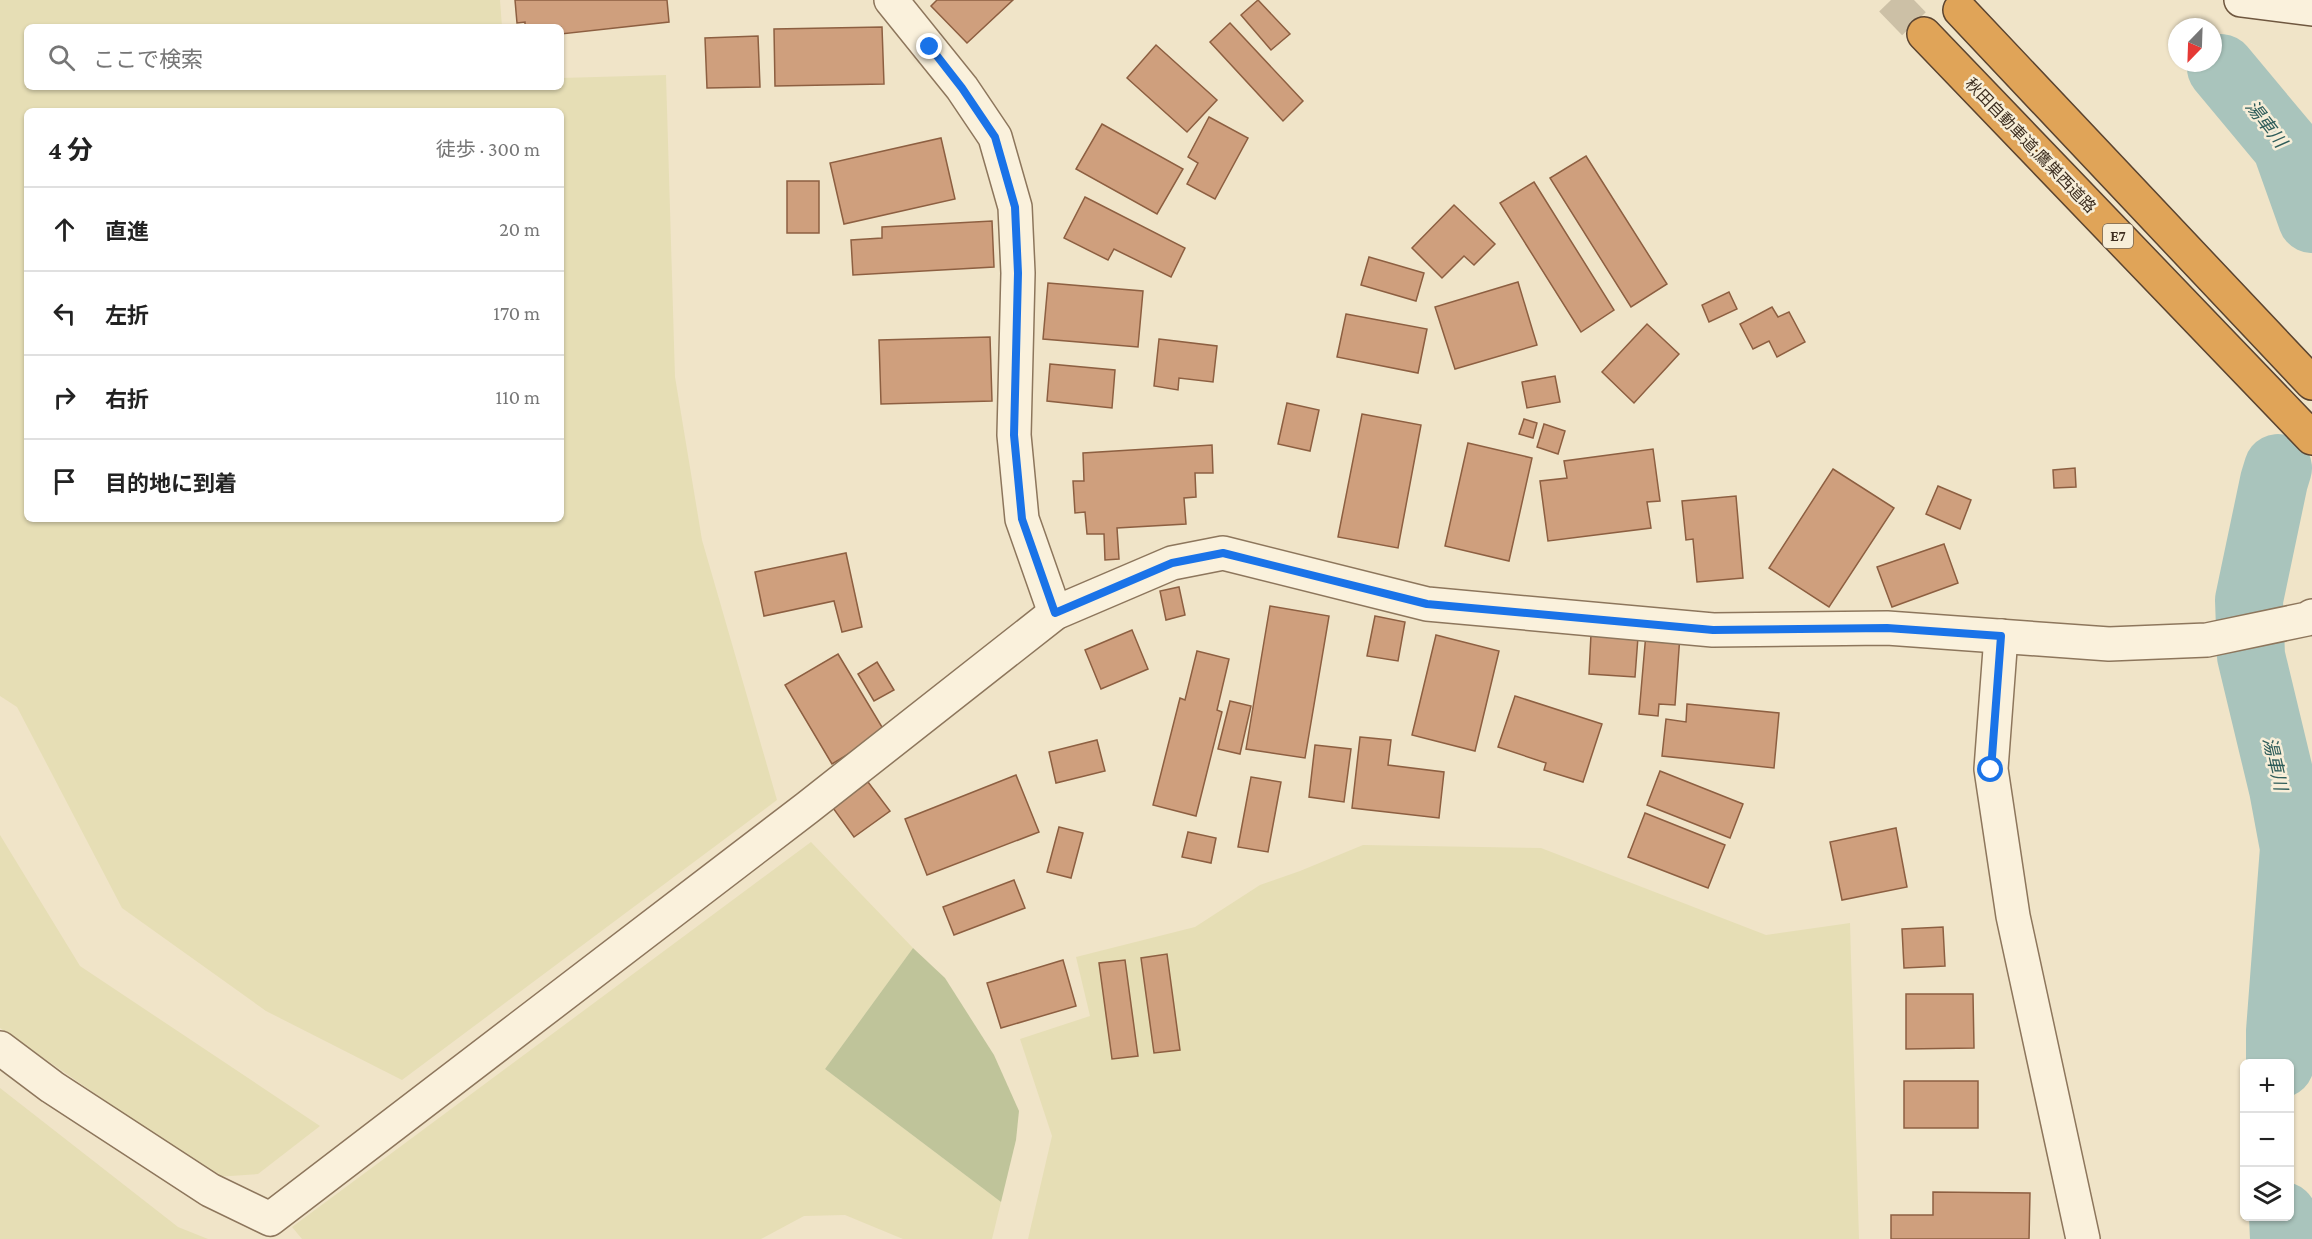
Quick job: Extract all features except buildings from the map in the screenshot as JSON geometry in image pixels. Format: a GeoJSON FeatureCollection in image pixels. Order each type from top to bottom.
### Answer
{"type":"FeatureCollection","features":[{"type":"Feature","properties":{"kind":"highway","name":"E7"},"geometry":{"type":"LineString","coordinates":[[1960,9],[2312,383]]}},
{"type":"Feature","properties":{"kind":"highway","name":"秋田自動車道;鷹巣西道路"},"geometry":{"type":"LineString","coordinates":[[1924,34],[2312,438]]}},
{"type":"Feature","properties":{"kind":"street"},"geometry":{"type":"LineString","coordinates":[[891,0],[962,88],[995,137],[1015,207],[1018,284],[1014,435],[1022,519],[1055,613]]}},
{"type":"Feature","properties":{"kind":"street"},"geometry":{"type":"LineString","coordinates":[[2241,0],[2312,9]]}},
{"type":"Feature","properties":{"kind":"street"},"geometry":{"type":"LineString","coordinates":[[0,1048],[52,1087],[210,1190],[270,1219],[780,829],[1055,613],[1172,563],[1223,553],[1427,604],[1713,630],[1887,628],[2109,644],[2207,640],[2310,618]]}},
{"type":"Feature","properties":{"kind":"street"},"geometry":{"type":"LineString","coordinates":[[2001,636],[1991,770],[2013,916],[2083,1239]]}},
{"type":"Feature","properties":{"kind":"shaded area"},"geometry":{"type":"Polygon","coordinates":[[[0,0],[500,0],[502,24],[24,24],[24,90],[564,90],[564,78],[666,75],[675,377],[702,540],[777,800],[402,1080],[266,1011],[122,908],[17,707],[0,696],[0,0]]]}},
{"type":"Feature","properties":{"kind":"shaded area"},"geometry":{"type":"Polygon","coordinates":[[[0,835],[80,966],[320,1126],[258,1174],[216,1177],[0,1028],[0,835]]]}},
{"type":"Feature","properties":{"kind":"shaded area"},"geometry":{"type":"Polygon","coordinates":[[[811,842],[913,948],[825,1069],[1001,1202],[992,1239],[903,1239],[845,1215],[804,1216],[761,1239],[302,1239],[292,1227],[811,842]]]}},
{"type":"Feature","properties":{"kind":"shaded area"},"geometry":{"type":"Polygon","coordinates":[[[1363,845],[1541,848],[1766,935],[1850,923],[1859,1239],[1028,1239],[1052,1136],[1020,1039],[1090,1016],[1076,957],[1195,927],[1260,885],[1363,845]]]}},
{"type":"Feature","properties":{"kind":"shaded area"},"geometry":{"type":"Polygon","coordinates":[[[0,1088],[178,1227],[208,1239],[0,1239],[0,1088]]]}},
{"type":"Feature","properties":{"kind":"green space"},"geometry":{"type":"Polygon","coordinates":[[[913,948],[945,978],[994,1055],[1019,1111],[1016,1140],[1001,1202],[825,1069],[913,948]]]}},
{"type":"Feature","properties":{"kind":"waterway","name":"湯車川"},"geometry":{"type":"LineString","coordinates":[[2222,69],[2286,146],[2312,219]]}},
{"type":"Feature","properties":{"kind":"waterway","name":"湯車川"},"geometry":{"type":"LineString","coordinates":[[2278,468],[2249,600],[2251,656],[2283,789],[2294,848],[2280,1031],[2280,1059]]}},
{"type":"Feature","properties":{"kind":"waterway","name":"湯車川"},"geometry":{"type":"LineString","coordinates":[[2283,1221],[2284,1239]]}},
{"type":"Feature","properties":{"kind":"tunnel"},"geometry":{"type":"LineString","coordinates":[[1891,0],[1924,34]]}},
{"type":"Feature","properties":{"kind":"route"},"geometry":{"type":"LineString","coordinates":[[930,47],[962,88],[995,137],[1015,207],[1018,273],[1014,435],[1022,519],[1055,613],[1172,563],[1223,553],[1427,604],[1713,630],[1887,628],[2001,636],[1991,770]]}}]}
